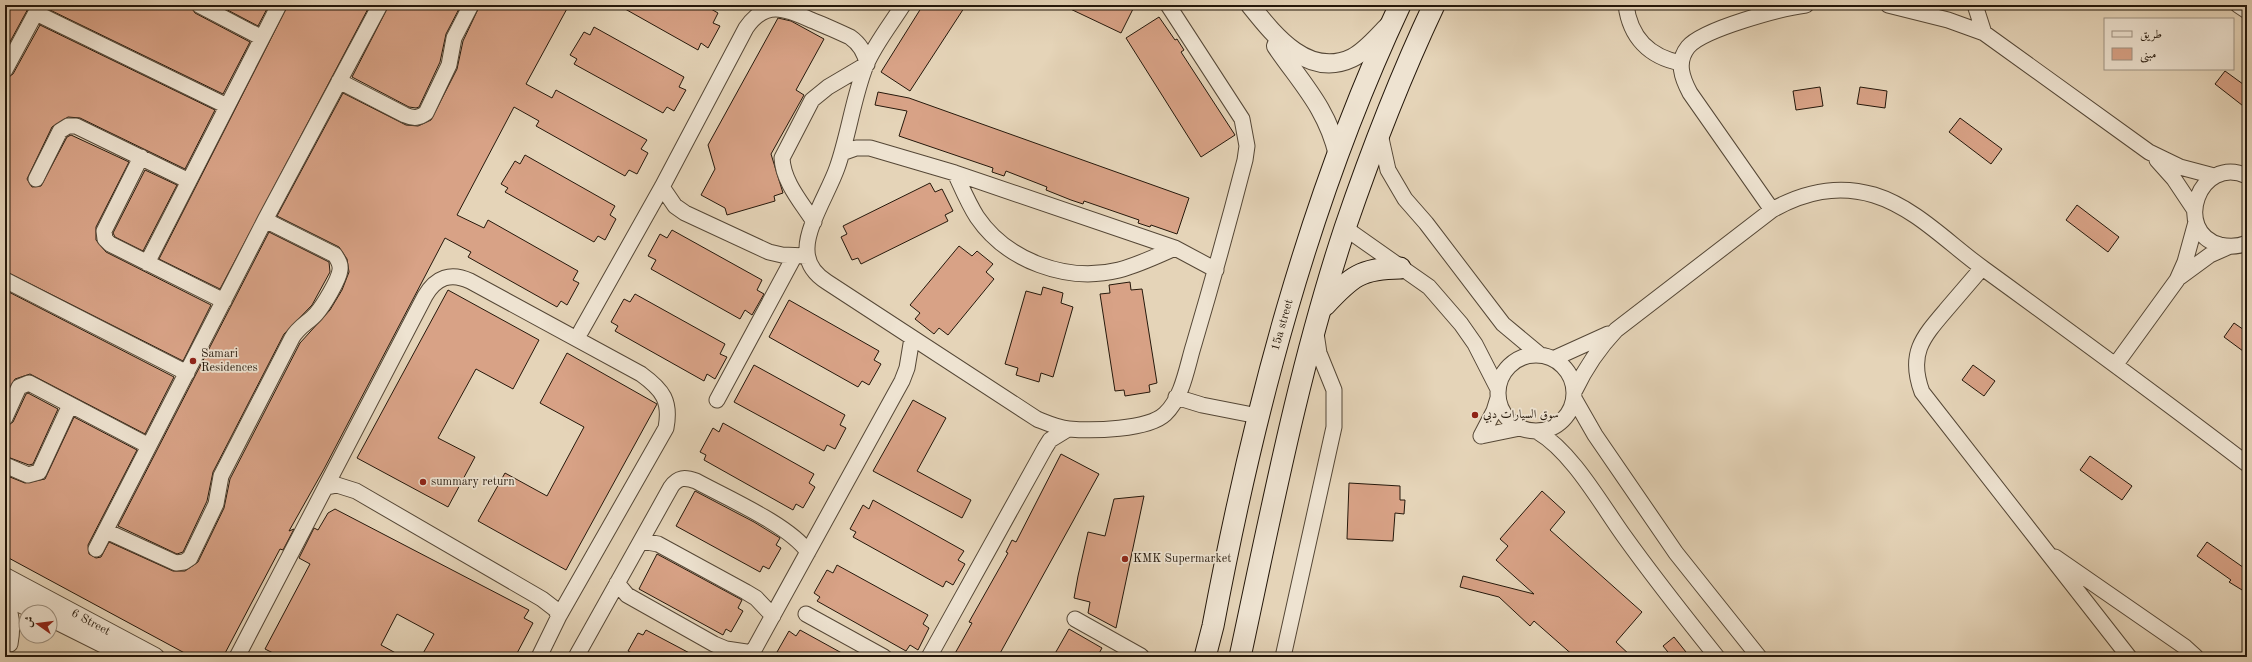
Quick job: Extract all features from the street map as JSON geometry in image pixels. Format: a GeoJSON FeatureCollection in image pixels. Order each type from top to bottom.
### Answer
{"type":"FeatureCollection","features":[{"type":"Feature","properties":{"kind":"main road"},"geometry":{"type":"LineString","coordinates":[[1240,657],[1290,425],[1345,228],[1402,77],[1434,5]]}},
{"type":"Feature","properties":{"kind":"main road"},"geometry":{"type":"LineString","coordinates":[[1345,228],[1336,212],[1335,198],[1387,59],[1396,14]]}},
{"type":"Feature","properties":{"kind":"main road","name":"15a street"},"geometry":{"type":"LineString","coordinates":[[1205,657],[1258,416],[1293,289],[1338,155],[1396,14]]}},
{"type":"Feature","properties":{"kind":"main road"},"geometry":{"type":"LineString","coordinates":[[1322,308],[1341,287],[1364,272],[1379,268],[1400,268]]}},
{"type":"Feature","properties":{"kind":"street"},"geometry":{"type":"LineString","coordinates":[[199,5],[218,9],[262,38]]}},
{"type":"Feature","properties":{"kind":"street"},"geometry":{"type":"LineString","coordinates":[[147,263],[279,5]]}},
{"type":"Feature","properties":{"kind":"street"},"geometry":{"type":"LineString","coordinates":[[96,549],[265,220],[380,5]]}},
{"type":"Feature","properties":{"kind":"street"},"geometry":{"type":"LineString","coordinates":[[339,81],[405,115],[412,118],[420,117],[426,113],[449,65],[454,38],[471,5]]}},
{"type":"Feature","properties":{"kind":"street"},"geometry":{"type":"LineString","coordinates":[[717,400],[801,256],[842,153],[867,64],[903,5]]}},
{"type":"Feature","properties":{"kind":"street"},"geometry":{"type":"LineString","coordinates":[[662,187],[675,206],[685,212],[769,252],[801,256],[818,276],[1037,419],[1068,429],[1144,425],[1165,414],[1176,397],[1216,270],[1245,160],[1246,132],[1242,119],[1168,5]]}},
{"type":"Feature","properties":{"kind":"street"},"geometry":{"type":"LineString","coordinates":[[1626,5],[1632,29],[1639,40],[1658,56],[1681,63]]}},
{"type":"Feature","properties":{"kind":"street"},"geometry":{"type":"LineString","coordinates":[[1772,210],[1690,93],[1681,74],[1681,63],[1683,54],[1695,40],[1763,14],[1806,5]]}},
{"type":"Feature","properties":{"kind":"street"},"geometry":{"type":"LineString","coordinates":[[1888,5],[1948,20],[1984,33],[2149,152],[2180,167],[2221,174],[2241,173],[2247,176]]}},
{"type":"Feature","properties":{"kind":"street"},"geometry":{"type":"LineString","coordinates":[[1975,5],[1984,33]]}},
{"type":"Feature","properties":{"kind":"street"},"geometry":{"type":"LineString","coordinates":[[2238,5],[2247,11]]}},
{"type":"Feature","properties":{"kind":"street"},"geometry":{"type":"LineString","coordinates":[[1252,8],[1290,49],[1301,57],[1326,64],[1339,62],[1357,55],[1396,14]]}},
{"type":"Feature","properties":{"kind":"street"},"geometry":{"type":"LineString","coordinates":[[1252,8],[1323,112],[1333,136],[1338,155]]}},
{"type":"Feature","properties":{"kind":"street"},"geometry":{"type":"LineString","coordinates":[[5,70],[38,9],[227,106]]}},
{"type":"Feature","properties":{"kind":"street"},"geometry":{"type":"LineString","coordinates":[[581,331],[662,187],[756,9],[786,9],[850,37],[862,48],[867,64]]}},
{"type":"Feature","properties":{"kind":"street"},"geometry":{"type":"LineString","coordinates":[[814,222],[786,177],[782,168],[782,158],[812,100],[828,87],[867,64]]}},
{"type":"Feature","properties":{"kind":"street"},"geometry":{"type":"LineString","coordinates":[[36,179],[60,131],[68,126],[76,126],[84,128],[189,181]]}},
{"type":"Feature","properties":{"kind":"street"},"geometry":{"type":"LineString","coordinates":[[1380,134],[1388,170],[1405,199],[1503,324],[1540,354]]}},
{"type":"Feature","properties":{"kind":"street"},"geometry":{"type":"LineString","coordinates":[[842,153],[856,148],[870,148],[955,173],[1176,248],[1216,270]]}},
{"type":"Feature","properties":{"kind":"street"},"geometry":{"type":"LineString","coordinates":[[2149,152],[2174,179],[2195,216],[2203,234],[2215,243],[2241,246]]}},
{"type":"Feature","properties":{"kind":"street"},"geometry":{"type":"LineString","coordinates":[[141,157],[104,235],[110,244],[224,301]]}},
{"type":"Feature","properties":{"kind":"street"},"geometry":{"type":"LineString","coordinates":[[2116,364],[2177,280],[2185,262],[2195,216],[2196,196],[2204,184],[2221,174],[2247,164]]}},
{"type":"Feature","properties":{"kind":"street"},"geometry":{"type":"LineString","coordinates":[[955,173],[967,200],[977,217],[990,232],[1010,249],[1040,265],[1059,271],[1098,273],[1131,266],[1176,248]]}},
{"type":"Feature","properties":{"kind":"street"},"geometry":{"type":"LineString","coordinates":[[1555,358],[1616,330],[1772,210],[1795,197],[1819,192],[1840,190],[1874,195],[1915,216],[1982,268],[2116,364],[2247,464]]}},
{"type":"Feature","properties":{"kind":"street"},"geometry":{"type":"LineString","coordinates":[[106,531],[176,563],[184,562],[190,558],[216,504],[221,476],[292,338],[303,323],[320,310],[337,277],[340,270],[340,262],[335,255],[265,220]]}},
{"type":"Feature","properties":{"kind":"street"},"geometry":{"type":"LineString","coordinates":[[1345,228],[1429,287],[1445,304],[1475,344],[1498,393],[1506,415],[1520,428]]}},
{"type":"Feature","properties":{"kind":"street"},"geometry":{"type":"LineString","coordinates":[[2177,280],[2198,263],[2241,246]]}},
{"type":"Feature","properties":{"kind":"street"},"geometry":{"type":"LineString","coordinates":[[1982,268],[1926,332],[1919,346],[1916,362],[1917,378],[1922,392],[1931,406],[2129,657]]}},
{"type":"Feature","properties":{"kind":"street"},"geometry":{"type":"LineString","coordinates":[[237,657],[327,487],[430,286],[444,277],[460,276],[641,374],[661,391],[667,403],[668,416],[666,428],[559,616],[539,657]]}},
{"type":"Feature","properties":{"kind":"street"},"geometry":{"type":"LineString","coordinates":[[5,280],[187,373]]}},
{"type":"Feature","properties":{"kind":"street"},"geometry":{"type":"LineString","coordinates":[[1283,657],[1334,427],[1334,390],[1319,353],[1316,330]]}},
{"type":"Feature","properties":{"kind":"street"},"geometry":{"type":"LineString","coordinates":[[1538,432],[1551,429],[1562,422],[1570,412],[1575,395],[1593,358],[1616,330]]}},
{"type":"Feature","properties":{"kind":"street"},"geometry":{"type":"LineString","coordinates":[[617,583],[627,595],[714,644],[726,649],[752,655],[902,381],[907,368],[912,338]]}},
{"type":"Feature","properties":{"kind":"street"},"geometry":{"type":"LineString","coordinates":[[1717,657],[1672,601],[1572,463],[1550,439],[1538,432],[1520,428],[1481,436],[1494,411],[1501,377],[1507,367],[1516,359],[1528,355],[1540,354],[1555,358],[1565,366],[1572,377],[1575,395],[1596,435],[1676,553],[1759,657]]}},
{"type":"Feature","properties":{"kind":"street"},"geometry":{"type":"LineString","coordinates":[[5,418],[19,387],[26,383],[149,446]]}},
{"type":"Feature","properties":{"kind":"street"},"geometry":{"type":"LineString","coordinates":[[1176,397],[1202,406],[1258,416]]}},
{"type":"Feature","properties":{"kind":"street"},"geometry":{"type":"LineString","coordinates":[[5,465],[28,475],[39,472],[70,405]]}},
{"type":"Feature","properties":{"kind":"street"},"geometry":{"type":"LineString","coordinates":[[929,657],[1045,448],[1050,440],[1068,429]]}},
{"type":"Feature","properties":{"kind":"street"},"geometry":{"type":"LineString","coordinates":[[582,654],[617,583],[671,487],[679,479],[685,477],[696,481],[786,531],[798,540],[808,552]]}},
{"type":"Feature","properties":{"kind":"street"},"geometry":{"type":"LineString","coordinates":[[327,487],[337,485],[356,491],[542,599],[552,606],[559,616]]}},
{"type":"Feature","properties":{"kind":"street"},"geometry":{"type":"LineString","coordinates":[[641,541],[661,546],[756,598],[773,616]]}},
{"type":"Feature","properties":{"kind":"street"},"geometry":{"type":"LineString","coordinates":[[2045,551],[2089,579],[2185,647],[2196,657]]}},
{"type":"Feature","properties":{"kind":"street","name":"6 Street"},"geometry":{"type":"LineString","coordinates":[[5,577],[155,657]]}},
{"type":"Feature","properties":{"kind":"street","name":"6 Street"},"geometry":{"type":"LineString","coordinates":[[5,596],[21,604]]}},
{"type":"Feature","properties":{"kind":"street"},"geometry":{"type":"LineString","coordinates":[[5,600],[12,618],[13,631],[8,648]]}},
{"type":"Feature","properties":{"kind":"street"},"geometry":{"type":"LineString","coordinates":[[806,614],[884,657]]}},
{"type":"Feature","properties":{"kind":"street"},"geometry":{"type":"LineString","coordinates":[[1075,619],[1132,654]]}},
{"type":"Feature","properties":{"kind":"street","name":"6 Street"},"geometry":{"type":"LineString","coordinates":[[58,622],[130,657]]}},
{"type":"Feature","properties":{"kind":"street"},"geometry":{"type":"LineString","coordinates":[[8,648],[18,638]]}},
{"type":"Feature","properties":{"kind":"building"},"geometry":{"type":"Polygon","coordinates":[[[5,5],[30,5],[5,51],[5,5]]]}},
{"type":"Feature","properties":{"kind":"building"},"geometry":{"type":"Polygon","coordinates":[[[49,5],[190,5],[195,13],[250,42],[223,94],[48,9],[49,5]]]}},
{"type":"Feature","properties":{"kind":"building"},"geometry":{"type":"Polygon","coordinates":[[[218,5],[269,5],[258,26],[218,5]]]}},
{"type":"Feature","properties":{"kind":"building"},"geometry":{"type":"Polygon","coordinates":[[[288,5],[370,5],[220,289],[159,259],[288,5]]]}},
{"type":"Feature","properties":{"kind":"building"},"geometry":{"type":"Polygon","coordinates":[[[389,5],[461,5],[446,34],[440,62],[419,107],[416,108],[409,107],[352,77],[389,5]]]}},
{"type":"Feature","properties":{"kind":"building"},"geometry":{"type":"Polygon","coordinates":[[[480,5],[569,5],[526,84],[552,98],[556,90],[647,140],[641,149],[648,153],[637,174],[629,170],[625,176],[536,126],[539,121],[514,107],[457,215],[484,228],[488,220],[578,271],[573,280],[579,283],[567,305],[561,301],[557,307],[468,257],[471,252],[445,238],[324,469],[289,531],[294,529],[283,550],[280,549],[223,657],[192,657],[5,556],[5,475],[25,483],[45,479],[74,417],[137,450],[88,545],[89,554],[96,558],[101,557],[109,542],[173,571],[185,571],[198,562],[224,508],[230,479],[300,343],[330,310],[342,290],[349,272],[347,259],[339,247],[277,216],[343,93],[406,125],[418,126],[431,120],[457,69],[463,41],[480,5]]]}},
{"type":"Feature","properties":{"kind":"building"},"geometry":{"type":"Polygon","coordinates":[[[618,5],[704,5],[718,13],[713,23],[720,26],[708,48],[701,43],[698,50],[618,5]]]}},
{"type":"Feature","properties":{"kind":"building"},"geometry":{"type":"Polygon","coordinates":[[[923,5],[966,5],[910,91],[881,72],[923,5]]]}},
{"type":"Feature","properties":{"kind":"building"},"geometry":{"type":"Polygon","coordinates":[[[1062,5],[1135,5],[1121,33],[1062,5]]]}},
{"type":"Feature","properties":{"kind":"building"},"geometry":{"type":"Polygon","coordinates":[[[1159,17],[1175,40],[1177,39],[1184,50],[1181,52],[1235,135],[1201,157],[1126,38],[1159,17]]]}},
{"type":"Feature","properties":{"kind":"building"},"geometry":{"type":"Polygon","coordinates":[[[778,18],[791,21],[824,39],[796,90],[804,95],[771,154],[783,193],[774,196],[775,201],[727,215],[725,208],[701,195],[715,169],[708,145],[778,18]]]}},
{"type":"Feature","properties":{"kind":"building"},"geometry":{"type":"Polygon","coordinates":[[[40,25],[215,110],[185,169],[80,118],[68,117],[52,127],[27,179],[32,187],[41,186],[67,137],[71,135],[129,162],[96,227],[96,240],[106,252],[211,305],[183,361],[5,271],[5,79],[13,74],[40,25]]]}},
{"type":"Feature","properties":{"kind":"building"},"geometry":{"type":"Polygon","coordinates":[[[594,27],[684,77],[679,87],[686,90],[674,111],[667,107],[663,113],[574,64],[577,59],[570,55],[584,32],[590,35],[594,27]]]}},
{"type":"Feature","properties":{"kind":"building"},"geometry":{"type":"Polygon","coordinates":[[[2225,71],[2247,87],[2247,109],[2215,84],[2225,71]]]}},
{"type":"Feature","properties":{"kind":"building"},"geometry":{"type":"Polygon","coordinates":[[[1820,87],[1823,106],[1796,110],[1793,91],[1820,87]]]}},
{"type":"Feature","properties":{"kind":"building"},"geometry":{"type":"Polygon","coordinates":[[[1860,87],[1887,91],[1885,108],[1857,104],[1860,87]]]}},
{"type":"Feature","properties":{"kind":"building"},"geometry":{"type":"Polygon","coordinates":[[[878,92],[909,98],[1189,198],[1177,234],[1151,225],[1150,227],[1138,223],[1139,220],[1084,201],[1083,204],[1071,200],[1046,190],[1047,187],[1006,171],[1004,176],[992,172],[993,168],[899,136],[907,111],[875,105],[878,92]]]}},
{"type":"Feature","properties":{"kind":"building"},"geometry":{"type":"Polygon","coordinates":[[[1960,118],[2002,149],[1991,164],[1949,132],[1960,118]]]}},
{"type":"Feature","properties":{"kind":"building"},"geometry":{"type":"Polygon","coordinates":[[[525,155],[615,206],[610,215],[616,219],[605,240],[598,236],[594,242],[505,192],[508,188],[501,184],[515,161],[520,164],[525,155]]]}},
{"type":"Feature","properties":{"kind":"building"},"geometry":{"type":"Polygon","coordinates":[[[145,170],[177,185],[143,251],[115,237],[113,233],[145,170]]]}},
{"type":"Feature","properties":{"kind":"building"},"geometry":{"type":"Polygon","coordinates":[[[930,183],[935,192],[942,189],[953,211],[945,215],[948,221],[861,264],[858,258],[852,260],[841,237],[847,234],[843,226],[930,183]]]}},
{"type":"Feature","properties":{"kind":"building"},"geometry":{"type":"Polygon","coordinates":[[[2077,205],[2119,237],[2108,252],[2066,220],[2077,205]]]}},
{"type":"Feature","properties":{"kind":"building"},"geometry":{"type":"Polygon","coordinates":[[[672,230],[762,280],[757,290],[764,294],[752,315],[745,310],[740,319],[651,269],[656,260],[648,256],[660,234],[667,238],[672,230]]]}},
{"type":"Feature","properties":{"kind":"building"},"geometry":{"type":"Polygon","coordinates":[[[269,232],[329,262],[330,272],[312,305],[284,334],[213,472],[207,501],[183,552],[177,554],[118,526],[269,232]]]}},
{"type":"Feature","properties":{"kind":"building"},"geometry":{"type":"Polygon","coordinates":[[[959,246],[972,256],[977,251],[993,264],[986,272],[994,279],[948,335],[939,328],[934,334],[915,319],[920,313],[910,305],[959,246]]]}},
{"type":"Feature","properties":{"kind":"building"},"geometry":{"type":"Polygon","coordinates":[[[1130,282],[1131,290],[1142,289],[1157,383],[1149,385],[1150,392],[1125,396],[1124,390],[1115,391],[1100,294],[1110,293],[1109,285],[1130,282]]]}},
{"type":"Feature","properties":{"kind":"building"},"geometry":{"type":"Polygon","coordinates":[[[1043,287],[1063,293],[1061,303],[1073,307],[1053,377],[1041,373],[1039,382],[1016,375],[1018,368],[1005,364],[1026,291],[1041,295],[1043,287]]]}},
{"type":"Feature","properties":{"kind":"building"},"geometry":{"type":"Polygon","coordinates":[[[5,290],[174,377],[145,434],[30,374],[15,379],[5,396],[5,290]]]}},
{"type":"Feature","properties":{"kind":"building"},"geometry":{"type":"Polygon","coordinates":[[[448,290],[539,340],[513,389],[476,369],[438,438],[475,457],[448,507],[357,458],[448,290]]]}},
{"type":"Feature","properties":{"kind":"building"},"geometry":{"type":"Polygon","coordinates":[[[635,294],[725,344],[720,354],[727,357],[715,379],[707,374],[704,381],[615,331],[618,326],[611,322],[624,299],[630,302],[635,294]]]}},
{"type":"Feature","properties":{"kind":"building"},"geometry":{"type":"Polygon","coordinates":[[[789,300],[879,351],[874,360],[881,364],[869,385],[862,381],[858,387],[769,337],[789,300]]]}},
{"type":"Feature","properties":{"kind":"building"},"geometry":{"type":"Polygon","coordinates":[[[2234,323],[2247,332],[2247,354],[2224,337],[2234,323]]]}},
{"type":"Feature","properties":{"kind":"building"},"geometry":{"type":"Polygon","coordinates":[[[567,353],[657,404],[566,570],[478,521],[505,473],[547,496],[584,427],[540,403],[567,353]]]}},
{"type":"Feature","properties":{"kind":"building"},"geometry":{"type":"Polygon","coordinates":[[[754,365],[845,415],[840,425],[846,428],[835,449],[827,445],[824,451],[734,402],[754,365]]]}},
{"type":"Feature","properties":{"kind":"building"},"geometry":{"type":"Polygon","coordinates":[[[1973,365],[1995,381],[1984,396],[1962,380],[1973,365]]]}},
{"type":"Feature","properties":{"kind":"building"},"geometry":{"type":"Polygon","coordinates":[[[28,393],[58,409],[33,464],[29,465],[5,456],[5,427],[13,422],[26,394],[28,393]]]}},
{"type":"Feature","properties":{"kind":"building"},"geometry":{"type":"Polygon","coordinates":[[[913,400],[946,418],[917,471],[971,500],[962,518],[873,471],[913,400]]]}},
{"type":"Feature","properties":{"kind":"building"},"geometry":{"type":"Polygon","coordinates":[[[723,423],[814,474],[809,483],[815,487],[803,508],[796,504],[793,510],[704,460],[706,455],[700,452],[713,428],[719,432],[723,423]]]}},
{"type":"Feature","properties":{"kind":"building"},"geometry":{"type":"Polygon","coordinates":[[[1061,454],[1099,474],[998,657],[953,657],[972,623],[969,622],[1008,553],[1006,552],[1012,540],[1016,542],[1061,454]]]}},
{"type":"Feature","properties":{"kind":"building"},"geometry":{"type":"Polygon","coordinates":[[[2090,456],[2132,486],[2122,500],[2080,470],[2090,456]]]}},
{"type":"Feature","properties":{"kind":"building"},"geometry":{"type":"Polygon","coordinates":[[[1349,483],[1400,486],[1400,500],[1405,500],[1404,514],[1395,513],[1393,541],[1347,539],[1349,483]]]}},
{"type":"Feature","properties":{"kind":"building"},"geometry":{"type":"Polygon","coordinates":[[[695,491],[754,522],[780,538],[776,545],[781,548],[769,569],[763,566],[760,572],[676,526],[695,491]]]}},
{"type":"Feature","properties":{"kind":"building"},"geometry":{"type":"Polygon","coordinates":[[[1542,491],[1565,512],[1550,530],[1642,612],[1616,642],[1632,657],[1575,657],[1534,621],[1530,626],[1499,597],[1460,587],[1463,576],[1534,594],[1496,560],[1508,546],[1500,539],[1542,491]]]}},
{"type":"Feature","properties":{"kind":"building"},"geometry":{"type":"Polygon","coordinates":[[[1144,496],[1116,628],[1088,613],[1090,602],[1074,598],[1078,576],[1088,532],[1105,536],[1114,499],[1144,496]]]}},
{"type":"Feature","properties":{"kind":"building"},"geometry":{"type":"Polygon","coordinates":[[[873,500],[964,551],[958,560],[965,564],[953,585],[946,581],[943,587],[853,537],[856,532],[850,529],[863,505],[869,509],[873,500]]]}},
{"type":"Feature","properties":{"kind":"building"},"geometry":{"type":"Polygon","coordinates":[[[335,509],[529,610],[524,618],[533,623],[515,657],[421,657],[434,634],[397,614],[381,645],[403,657],[281,657],[265,649],[310,564],[299,558],[314,528],[318,530],[328,513],[335,509]]]}},
{"type":"Feature","properties":{"kind":"building"},"geometry":{"type":"Polygon","coordinates":[[[2207,542],[2247,570],[2247,593],[2229,582],[2231,580],[2197,556],[2207,542]]]}},
{"type":"Feature","properties":{"kind":"building"},"geometry":{"type":"Polygon","coordinates":[[[657,554],[742,600],[738,608],[743,611],[731,632],[726,629],[723,635],[639,589],[657,554]]]}},
{"type":"Feature","properties":{"kind":"building"},"geometry":{"type":"Polygon","coordinates":[[[837,565],[928,615],[923,624],[929,628],[918,650],[910,645],[906,651],[817,601],[820,597],[814,593],[827,570],[833,573],[837,565]]]}},
{"type":"Feature","properties":{"kind":"building"},"geometry":{"type":"Polygon","coordinates":[[[1069,629],[1102,648],[1097,657],[1053,657],[1069,629]]]}},
{"type":"Feature","properties":{"kind":"building"},"geometry":{"type":"Polygon","coordinates":[[[646,630],[697,657],[639,657],[628,651],[638,633],[643,635],[646,630]]]}},
{"type":"Feature","properties":{"kind":"building"},"geometry":{"type":"Polygon","coordinates":[[[800,630],[849,657],[785,657],[777,652],[789,631],[796,636],[800,630]]]}},
{"type":"Feature","properties":{"kind":"building"},"geometry":{"type":"Polygon","coordinates":[[[1674,637],[1690,657],[1672,657],[1663,646],[1674,637]]]}},
{"type":"Feature","properties":{"kind":"place","name":"Samari Residences"},"geometry":{"type":"Point","coordinates":[193,361]}},
{"type":"Feature","properties":{"kind":"place","name":"سوق السيارات دبي"},"geometry":{"type":"Point","coordinates":[1475,415]}},
{"type":"Feature","properties":{"kind":"place","name":"summary return"},"geometry":{"type":"Point","coordinates":[423,482]}},
{"type":"Feature","properties":{"kind":"place","name":"KMK Supermarket"},"geometry":{"type":"Point","coordinates":[1125,559]}}]}
